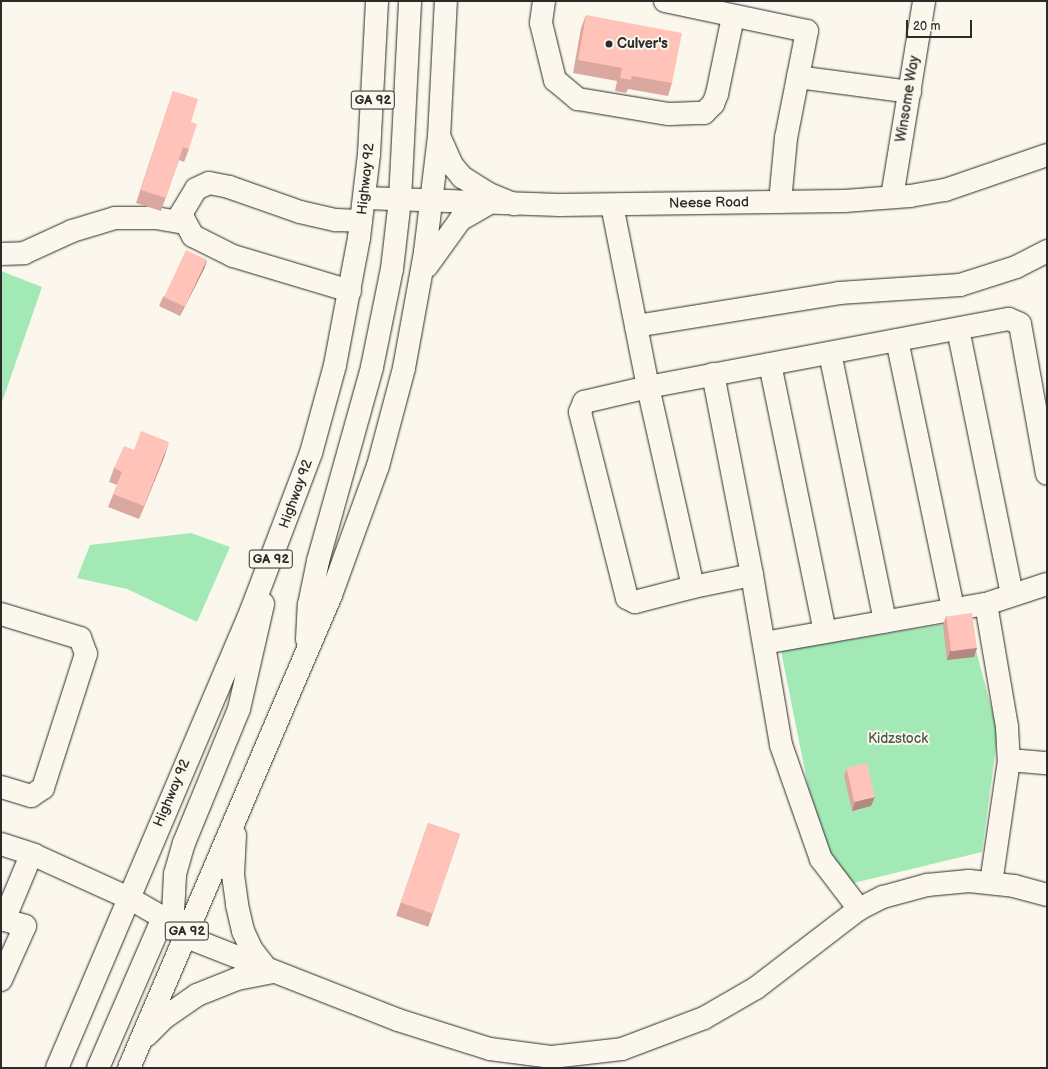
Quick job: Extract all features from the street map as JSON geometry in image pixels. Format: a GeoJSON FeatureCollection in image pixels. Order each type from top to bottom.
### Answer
{"type":"FeatureCollection","features":[{"type":"Feature","properties":{"kind":"main road","name":"Highway 92"},"geometry":{"type":"LineString","coordinates":[[57,1068],[267,569],[311,453],[335,365],[350,291],[361,221],[370,146],[377,1]]}},
{"type":"Feature","properties":{"kind":"main road"},"geometry":{"type":"LineString","coordinates":[[306,656],[312,589],[330,511],[359,417],[380,331],[392,269],[400,200],[410,1]]}},
{"type":"Feature","properties":{"kind":"main road","name":"GA 92"},"geometry":{"type":"LineString","coordinates":[[129,1068],[184,936],[238,817],[306,656],[355,532],[378,466],[404,368],[422,274],[439,137],[446,1]]}},
{"type":"Feature","properties":{"kind":"main road"},"geometry":{"type":"LineString","coordinates":[[544,1],[541,23],[555,80],[578,99],[669,114],[704,113],[713,104],[717,94],[733,17]]}},
{"type":"Feature","properties":{"kind":"main road"},"geometry":{"type":"LineString","coordinates":[[665,1],[733,17],[807,31],[786,138],[780,202]]}},
{"type":"Feature","properties":{"kind":"main road","name":"Winsome Way"},"geometry":{"type":"LineString","coordinates":[[892,197],[924,1]]}},
{"type":"Feature","properties":{"kind":"main road"},"geometry":{"type":"LineString","coordinates":[[798,77],[910,92]]}},
{"type":"Feature","properties":{"kind":"main road"},"geometry":{"type":"LineString","coordinates":[[439,137],[452,165],[462,177],[489,194],[514,204]]}},
{"type":"Feature","properties":{"kind":"main road","name":"Neese Road"},"geometry":{"type":"LineString","coordinates":[[364,198],[514,204],[612,205],[780,202],[892,197],[945,190],[1047,155]]}},
{"type":"Feature","properties":{"kind":"main road"},"geometry":{"type":"LineString","coordinates":[[350,291],[233,256],[193,236],[180,214],[196,189],[209,183],[229,187],[300,212],[336,220],[361,221]]}},
{"type":"Feature","properties":{"kind":"main road"},"geometry":{"type":"LineString","coordinates":[[422,274],[444,240],[460,220],[489,203]]}},
{"type":"Feature","properties":{"kind":"main road"},"geometry":{"type":"LineString","coordinates":[[612,205],[648,387],[693,587]]}},
{"type":"Feature","properties":{"kind":"main road"},"geometry":{"type":"LineString","coordinates":[[1,254],[24,253],[72,231],[115,218],[156,218],[186,223]]}},
{"type":"Feature","properties":{"kind":"main road"},"geometry":{"type":"LineString","coordinates":[[636,326],[839,293],[960,285],[1016,267],[1047,251]]}},
{"type":"Feature","properties":{"kind":"main road"},"geometry":{"type":"LineString","coordinates":[[752,575],[693,587],[635,602],[627,598],[580,412],[584,402],[713,374],[1009,319],[1020,324],[1047,474]]}},
{"type":"Feature","properties":{"kind":"main road"},"geometry":{"type":"LineString","coordinates":[[958,329],[1012,595]]}},
{"type":"Feature","properties":{"kind":"main road"},"geometry":{"type":"LineString","coordinates":[[897,340],[953,609]]}},
{"type":"Feature","properties":{"kind":"main road"},"geometry":{"type":"LineString","coordinates":[[830,353],[885,621]]}},
{"type":"Feature","properties":{"kind":"main road"},"geometry":{"type":"LineString","coordinates":[[770,364],[825,631]]}},
{"type":"Feature","properties":{"kind":"main road"},"geometry":{"type":"LineString","coordinates":[[713,374],[752,575],[781,745],[821,859],[859,910]]}},
{"type":"Feature","properties":{"kind":"main road"},"geometry":{"type":"LineString","coordinates":[[184,936],[173,913],[175,874],[184,843],[231,732],[246,688],[260,622],[267,569]]}},
{"type":"Feature","properties":{"kind":"main road"},"geometry":{"type":"LineString","coordinates":[[764,643],[825,631],[986,604],[1047,584]]}},
{"type":"Feature","properties":{"kind":"main road"},"geometry":{"type":"LineString","coordinates":[[986,604],[1007,727],[1008,760],[991,883]]}},
{"type":"Feature","properties":{"kind":"main road"},"geometry":{"type":"LineString","coordinates":[[1,614],[80,638],[86,654],[43,788],[31,796],[1,787]]}},
{"type":"Feature","properties":{"kind":"main road"},"geometry":{"type":"LineString","coordinates":[[1008,760],[1047,763]]}},
{"type":"Feature","properties":{"kind":"main road"},"geometry":{"type":"LineString","coordinates":[[238,817],[234,849],[237,905],[243,931],[252,950],[270,970]]}},
{"type":"Feature","properties":{"kind":"main road"},"geometry":{"type":"LineString","coordinates":[[1,844],[31,854],[129,898],[163,918],[184,936],[398,1020],[490,1049],[544,1056],[587,1055],[642,1043],[710,1014],[793,962],[859,910],[883,897],[927,885],[970,881],[991,883],[1047,895]]}},
{"type":"Feature","properties":{"kind":"main road"},"geometry":{"type":"LineString","coordinates":[[1,980],[25,926],[3,919],[31,854]]}},
{"type":"Feature","properties":{"kind":"main road"},"geometry":{"type":"LineString","coordinates":[[98,1068],[163,918]]}},
{"type":"Feature","properties":{"kind":"main road"},"geometry":{"type":"LineString","coordinates":[[138,1046],[164,1018],[197,995],[237,979],[270,970]]}},
{"type":"Feature","properties":{"kind":"green space"},"geometry":{"type":"Polygon","coordinates":[[[1,271],[42,287],[1,405],[1,271]]]}},
{"type":"Feature","properties":{"kind":"green space"},"geometry":{"type":"Polygon","coordinates":[[[191,533],[230,547],[197,622],[127,589],[77,578],[90,545],[191,533]]]}},
{"type":"Feature","properties":{"kind":"green space","name":"Kidzstock"},"geometry":{"type":"Polygon","coordinates":[[[968,620],[998,733],[982,852],[841,886],[808,786],[781,651],[968,620]]]}},
{"type":"Feature","properties":{"kind":"building"},"geometry":{"type":"Polygon","coordinates":[[[586,15],[682,33],[672,83],[632,76],[631,80],[620,78],[622,68],[578,60],[586,15]]]}},
{"type":"Feature","properties":{"kind":"building"},"geometry":{"type":"Polygon","coordinates":[[[173,91],[198,99],[191,122],[197,124],[189,149],[183,147],[166,198],[141,190],[173,91]]]}},
{"type":"Feature","properties":{"kind":"building"},"geometry":{"type":"Polygon","coordinates":[[[186,250],[207,260],[185,307],[164,297],[186,250]]]}},
{"type":"Feature","properties":{"kind":"building"},"geometry":{"type":"Polygon","coordinates":[[[141,431],[169,442],[144,506],[113,494],[122,472],[114,468],[124,446],[134,450],[141,431]]]}},
{"type":"Feature","properties":{"kind":"building"},"geometry":{"type":"Polygon","coordinates":[[[972,613],[977,648],[951,651],[946,617],[972,613]]]}},
{"type":"Feature","properties":{"kind":"building"},"geometry":{"type":"Polygon","coordinates":[[[867,763],[875,797],[854,802],[847,768],[867,763]]]}},
{"type":"Feature","properties":{"kind":"building"},"geometry":{"type":"Polygon","coordinates":[[[428,823],[460,834],[433,913],[401,902],[428,823]]]}},
{"type":"Feature","properties":{"kind":"place","name":"Culver's"},"geometry":{"type":"Point","coordinates":[609,44]}}]}
